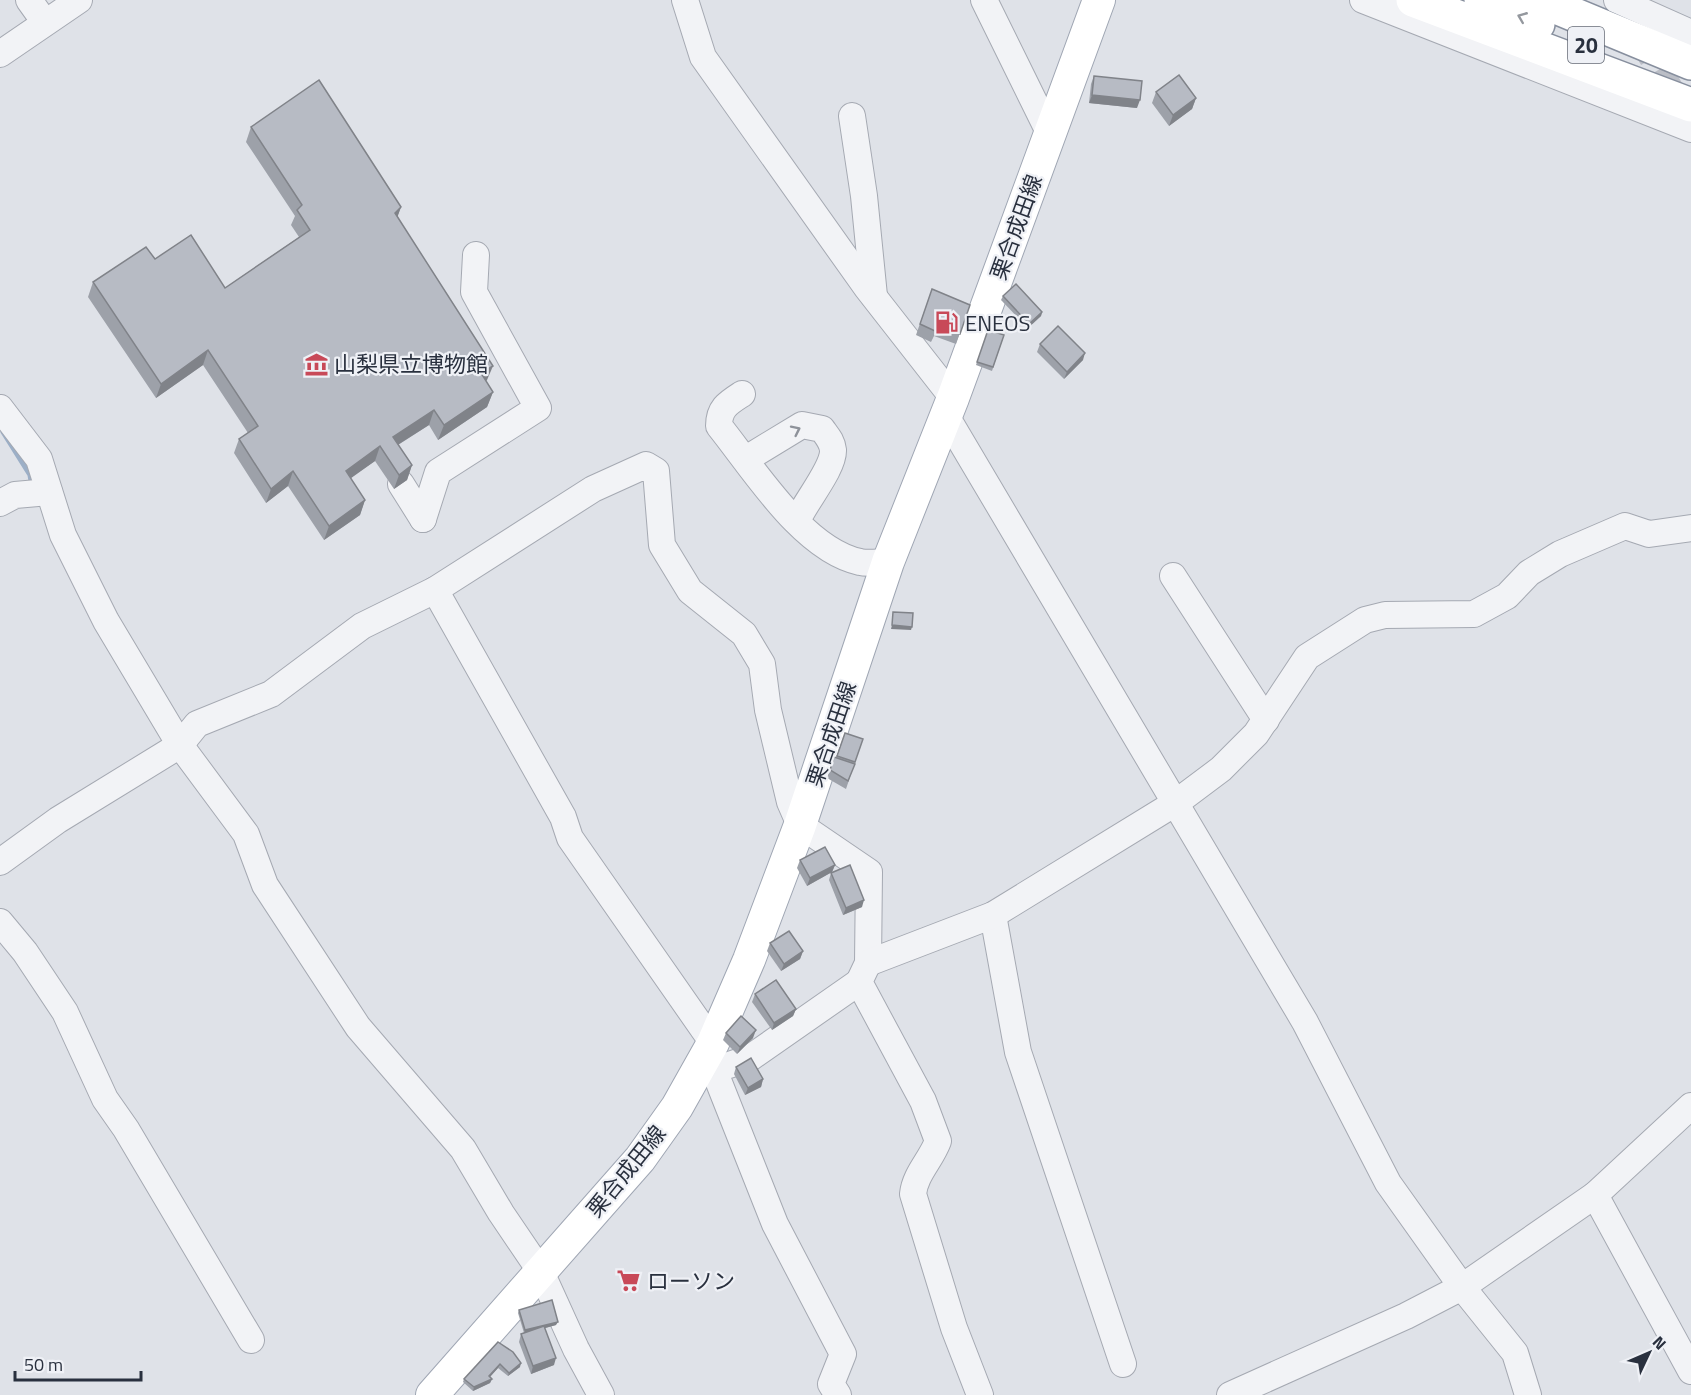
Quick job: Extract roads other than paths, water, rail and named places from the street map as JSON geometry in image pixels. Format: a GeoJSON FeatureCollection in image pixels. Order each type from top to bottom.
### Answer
{"type":"FeatureCollection","features":[{"type":"Feature","properties":{"kind":"highway"},"geometry":{"type":"LineString","coordinates":[[1413,0],[1691,105]]}},
{"type":"Feature","properties":{"kind":"highway","name":"20"},"geometry":{"type":"LineString","coordinates":[[1481,0],[1691,90]]}},
{"type":"Feature","properties":{"kind":"highway","name":"20"},"geometry":{"type":"LineString","coordinates":[[1539,0],[1691,63]]}},
{"type":"Feature","properties":{"kind":"highway"},"geometry":{"type":"LineString","coordinates":[[1585,0],[1691,58]]}},
{"type":"Feature","properties":{"kind":"main road","name":"栗合成田線"},"geometry":{"type":"LineString","coordinates":[[432,1395],[640,1159],[711,1056],[800,825],[888,562],[949,407],[1099,0]]}},
{"type":"Feature","properties":{"kind":"street"},"geometry":{"type":"LineString","coordinates":[[29,0],[44,21]]}},
{"type":"Feature","properties":{"kind":"street"},"geometry":{"type":"LineString","coordinates":[[0,54],[44,21],[79,0]]}},
{"type":"Feature","properties":{"kind":"street"},"geometry":{"type":"LineString","coordinates":[[685,0],[702,57],[874,296],[949,407],[1305,1022],[1388,1183],[1462,1287],[1515,1353],[1528,1395]]}},
{"type":"Feature","properties":{"kind":"street"},"geometry":{"type":"LineString","coordinates":[[984,0],[1050,134]]}},
{"type":"Feature","properties":{"kind":"street"},"geometry":{"type":"LineString","coordinates":[[1363,0],[1691,129]]}},
{"type":"Feature","properties":{"kind":"street"},"geometry":{"type":"LineString","coordinates":[[1617,0],[1691,33]]}},
{"type":"Feature","properties":{"kind":"street"},"geometry":{"type":"LineString","coordinates":[[852,116],[864,196],[874,296]]}},
{"type":"Feature","properties":{"kind":"street"},"geometry":{"type":"LineString","coordinates":[[401,484],[423,519],[438,472],[538,408],[474,292],[476,255]]}},
{"type":"Feature","properties":{"kind":"street"},"geometry":{"type":"LineString","coordinates":[[742,394],[723,407],[719,416],[719,426],[746,459],[766,490],[824,545],[860,562],[888,562]]}},
{"type":"Feature","properties":{"kind":"street"},"geometry":{"type":"LineString","coordinates":[[0,408],[39,459],[63,535],[105,621],[180,745],[246,834],[265,885],[358,1027],[463,1149],[501,1213],[541,1272],[576,1348],[601,1395]]}},
{"type":"Feature","properties":{"kind":"street"},"geometry":{"type":"LineString","coordinates":[[746,459],[802,425],[822,429],[831,441],[833,452],[830,464],[797,521]]}},
{"type":"Feature","properties":{"kind":"street"},"geometry":{"type":"LineString","coordinates":[[0,862],[58,820],[180,745],[197,724],[271,694],[362,626],[435,590],[593,489],[646,465],[656,471],[662,545],[690,591],[744,634],[762,664],[768,710],[790,802],[800,825],[869,872],[863,973],[923,1101],[938,1140],[933,1156],[914,1182],[912,1194],[954,1328],[980,1395]]}},
{"type":"Feature","properties":{"kind":"street"},"geometry":{"type":"LineString","coordinates":[[0,503],[15,495],[49,492]]}},
{"type":"Feature","properties":{"kind":"street"},"geometry":{"type":"LineString","coordinates":[[711,1056],[750,1058],[863,973],[993,915],[1177,802],[1221,769],[1266,720],[1307,657],[1365,620],[1384,615],[1474,614],[1507,596],[1528,573],[1560,554],[1625,526],[1649,534],[1691,528]]}},
{"type":"Feature","properties":{"kind":"street"},"geometry":{"type":"LineString","coordinates":[[1173,576],[1266,720]]}},
{"type":"Feature","properties":{"kind":"street"},"geometry":{"type":"LineString","coordinates":[[435,590],[563,817],[570,838],[711,1056],[775,1224],[843,1354],[831,1384],[838,1395]]}},
{"type":"Feature","properties":{"kind":"street"},"geometry":{"type":"LineString","coordinates":[[993,915],[1018,1052],[1123,1364]]}},
{"type":"Feature","properties":{"kind":"street"},"geometry":{"type":"LineString","coordinates":[[0,922],[25,952],[65,1012],[105,1099],[251,1340]]}},
{"type":"Feature","properties":{"kind":"street"},"geometry":{"type":"LineString","coordinates":[[1230,1395],[1406,1317],[1462,1287],[1594,1196],[1691,1106]]}},
{"type":"Feature","properties":{"kind":"street"},"geometry":{"type":"LineString","coordinates":[[1594,1196],[1691,1371]]}},
{"type":"Feature","properties":{"kind":"waterway"},"geometry":{"type":"LineString","coordinates":[[3,432],[30,475],[32,487]]}},
{"type":"Feature","properties":{"kind":"tunnel"},"geometry":{"type":"LineString","coordinates":[[1639,36],[1680,105]]}},
{"type":"Feature","properties":{"kind":"place","name":"ENEOS"},"geometry":{"type":"Point","coordinates":[947,323]}},
{"type":"Feature","properties":{"kind":"place","name":"山梨県立博物館"},"geometry":{"type":"Point","coordinates":[316,364]}},
{"type":"Feature","properties":{"kind":"place","name":"ローソン"},"geometry":{"type":"Point","coordinates":[629,1281]}}]}
